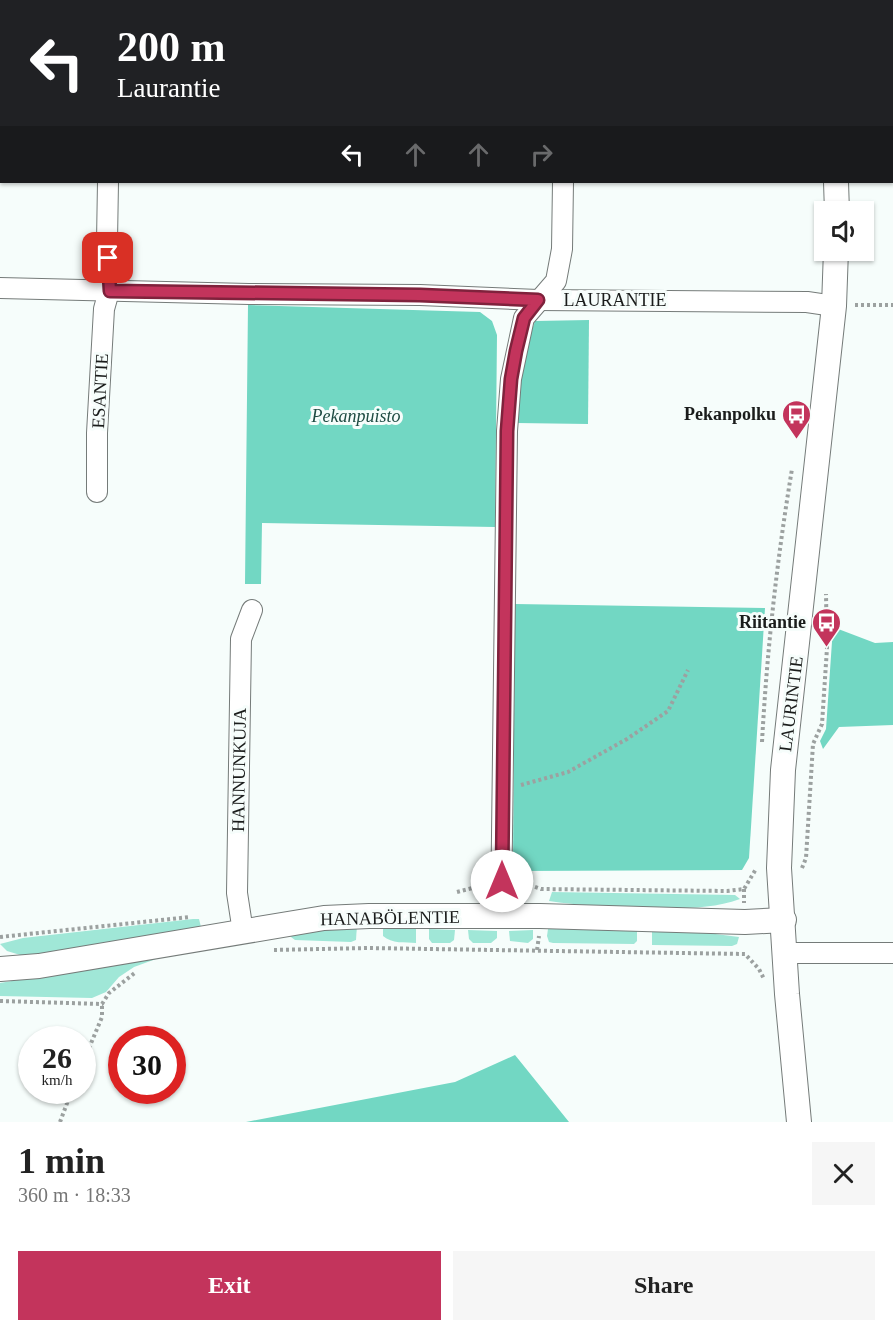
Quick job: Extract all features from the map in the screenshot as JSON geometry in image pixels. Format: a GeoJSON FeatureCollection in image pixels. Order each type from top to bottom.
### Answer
{"type":"FeatureCollection","features":[{"type":"Feature","properties":{"kind":"street","name":"ESANTIE"},"geometry":{"type":"LineString","coordinates":[[97,492],[97,433],[104,309],[110,291],[107,241],[108,183]]}},
{"type":"Feature","properties":{"kind":"street"},"geometry":{"type":"LineString","coordinates":[[501,916],[507,421],[511,379],[524,318],[556,281],[562,249],[563,183]]}},
{"type":"Feature","properties":{"kind":"street"},"geometry":{"type":"LineString","coordinates":[[836,183],[837,201]]}},
{"type":"Feature","properties":{"kind":"street","name":"LAURINTIE"},"geometry":{"type":"LineString","coordinates":[[799,1122],[779,868],[783,770],[846,308],[838,261]]}},
{"type":"Feature","properties":{"kind":"street","name":"LAURANTIE"},"geometry":{"type":"LineString","coordinates":[[0,288],[420,295],[538,300],[789,301],[846,308]]}},
{"type":"Feature","properties":{"kind":"street","name":"HANNUNKUJA"},"geometry":{"type":"LineString","coordinates":[[243,932],[237,893],[241,639],[252,610]]}},
{"type":"Feature","properties":{"kind":"street","name":"HANABÖLENTIE"},"geometry":{"type":"LineString","coordinates":[[0,969],[39,966],[324,918],[501,916],[745,922],[784,920]]}},
{"type":"Feature","properties":{"kind":"street"},"geometry":{"type":"LineString","coordinates":[[785,953],[893,953]]}},
{"type":"Feature","properties":{"kind":"path"},"geometry":{"type":"LineString","coordinates":[[846,308],[893,305]]}},
{"type":"Feature","properties":{"kind":"path"},"geometry":{"type":"LineString","coordinates":[[801,869],[806,858],[813,744],[822,724],[827,648],[825,591]]}},
{"type":"Feature","properties":{"kind":"path"},"geometry":{"type":"LineString","coordinates":[[502,784],[526,785],[568,772],[627,740],[668,711],[688,670]]}},
{"type":"Feature","properties":{"kind":"path"},"geometry":{"type":"LineString","coordinates":[[269,951],[368,948],[745,954],[759,969],[772,994],[788,994]]}},
{"type":"Feature","properties":{"kind":"path"},"geometry":{"type":"LineString","coordinates":[[96,1031],[102,1017],[102,1004],[109,993],[137,972]]}},
{"type":"Feature","properties":{"kind":"path"},"geometry":{"type":"LineString","coordinates":[[0,1001],[102,1004]]}},
{"type":"Feature","properties":{"kind":"path"},"geometry":{"type":"LineString","coordinates":[[60,1122],[67,1104]]}},
{"type":"Feature","properties":{"kind":"green space","name":"Pekanpuisto"},"geometry":{"type":"Polygon","coordinates":[[[248,305],[480,312],[492,321],[497,335],[495,527],[262,523],[261,584],[245,584],[248,305]]]}},
{"type":"Feature","properties":{"kind":"green space"},"geometry":{"type":"Polygon","coordinates":[[[589,320],[588,424],[517,423],[519,366],[535,321],[589,320]]]}},
{"type":"Feature","properties":{"kind":"green space"},"geometry":{"type":"Polygon","coordinates":[[[515,604],[765,608],[749,858],[742,870],[522,871],[513,860],[515,604]]]}},
{"type":"Feature","properties":{"kind":"green space"},"geometry":{"type":"Polygon","coordinates":[[[833,627],[875,643],[893,642],[893,725],[839,727],[823,749],[820,741],[826,729],[833,627]]]}},
{"type":"Feature","properties":{"kind":"green space"},"geometry":{"type":"Polygon","coordinates":[[[552,892],[735,895],[740,899],[729,903],[694,908],[647,908],[549,901],[552,892]]]}},
{"type":"Feature","properties":{"kind":"green space"},"geometry":{"type":"Polygon","coordinates":[[[199,919],[201,927],[27,957],[7,951],[0,944],[23,938],[199,919]]]}},
{"type":"Feature","properties":{"kind":"green space"},"geometry":{"type":"Polygon","coordinates":[[[357,925],[356,940],[351,942],[295,940],[287,934],[357,925]]]}},
{"type":"Feature","properties":{"kind":"green space"},"geometry":{"type":"Polygon","coordinates":[[[383,925],[416,928],[416,943],[387,939],[383,936],[383,925]]]}},
{"type":"Feature","properties":{"kind":"green space"},"geometry":{"type":"Polygon","coordinates":[[[637,928],[637,941],[634,944],[553,943],[549,942],[547,936],[548,929],[637,928]]]}},
{"type":"Feature","properties":{"kind":"green space"},"geometry":{"type":"Polygon","coordinates":[[[429,929],[455,930],[454,940],[450,943],[432,943],[429,939],[429,929]]]}},
{"type":"Feature","properties":{"kind":"green space"},"geometry":{"type":"Polygon","coordinates":[[[652,929],[676,929],[739,937],[737,944],[732,946],[652,945],[652,929]]]}},
{"type":"Feature","properties":{"kind":"green space"},"geometry":{"type":"Polygon","coordinates":[[[468,930],[497,931],[497,938],[491,943],[473,943],[469,939],[468,930]]]}},
{"type":"Feature","properties":{"kind":"green space"},"geometry":{"type":"Polygon","coordinates":[[[533,930],[533,939],[528,943],[510,941],[509,931],[533,930]]]}},
{"type":"Feature","properties":{"kind":"green space"},"geometry":{"type":"Polygon","coordinates":[[[156,956],[156,959],[134,967],[119,977],[106,992],[92,998],[0,996],[0,983],[156,956]]]}},
{"type":"Feature","properties":{"kind":"green space"},"geometry":{"type":"Polygon","coordinates":[[[515,1055],[569,1122],[246,1122],[455,1082],[515,1055]]]}},
{"type":"Feature","properties":{"kind":"place","name":"Pekanpolku"},"geometry":{"type":"Point","coordinates":[797,440]}},
{"type":"Feature","properties":{"kind":"place","name":"Riitantie"},"geometry":{"type":"Point","coordinates":[827,648]}},
{"type":"Feature","properties":{"kind":"route"},"geometry":{"type":"LineString","coordinates":[[108,258],[110,291],[420,295],[538,300],[524,318],[516,351],[511,379],[507,431],[502,881]]}}]}
